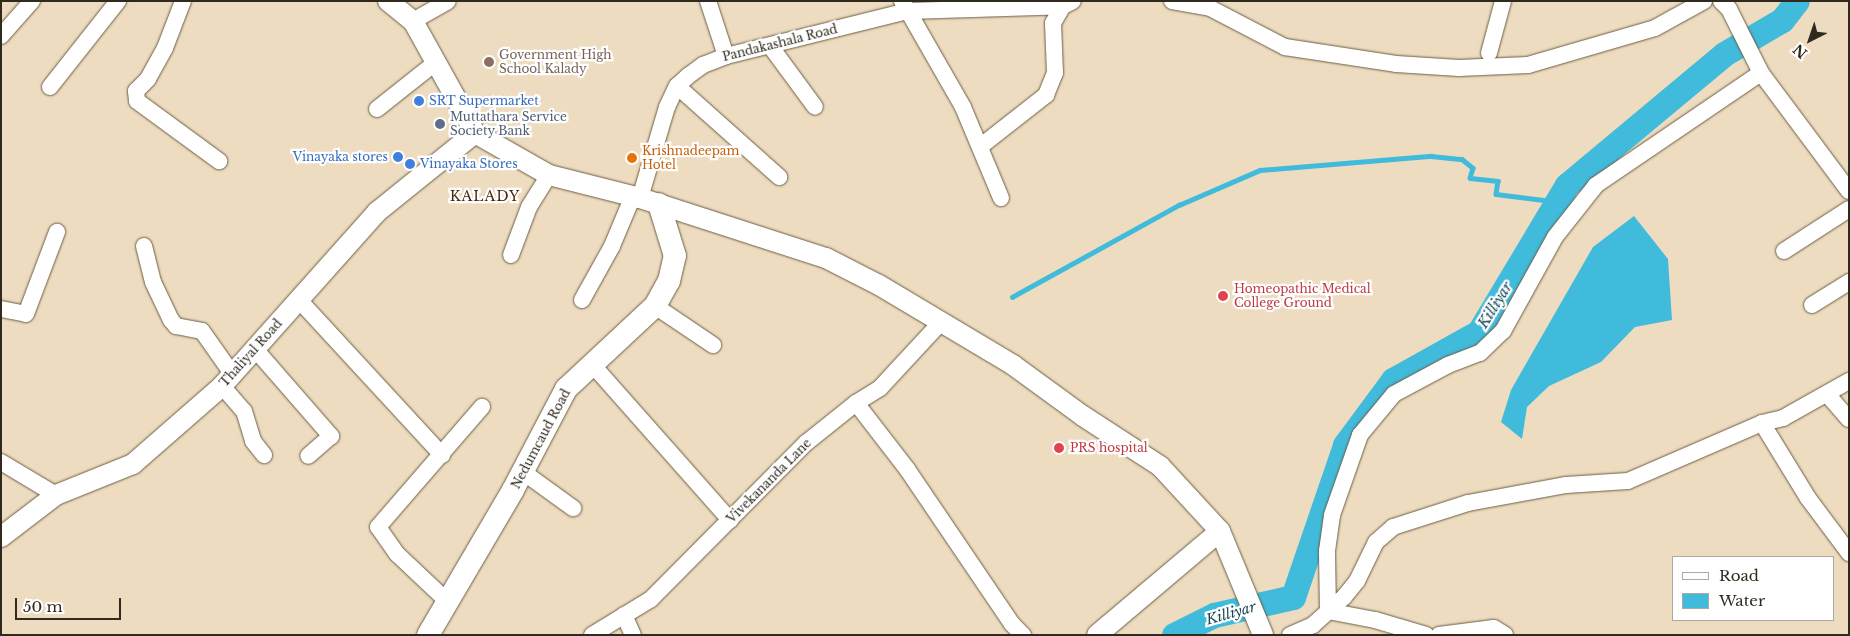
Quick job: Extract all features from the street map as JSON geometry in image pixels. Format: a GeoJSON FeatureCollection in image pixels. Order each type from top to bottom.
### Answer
{"type":"FeatureCollection","features":[{"type":"Feature","properties":{"kind":"main road","name":"Nedumcaud Road"},"geometry":{"type":"LineString","coordinates":[[428,635],[523,472],[566,389],[591,363],[655,306],[669,281],[676,256],[644,200]]}},
{"type":"Feature","properties":{"kind":"street"},"geometry":{"type":"LineString","coordinates":[[1,36],[32,1]]}},
{"type":"Feature","properties":{"kind":"street"},"geometry":{"type":"LineString","coordinates":[[50,87],[118,1]]}},
{"type":"Feature","properties":{"kind":"street"},"geometry":{"type":"LineString","coordinates":[[183,1],[165,48],[148,79],[136,91],[137,101],[219,161]]}},
{"type":"Feature","properties":{"kind":"street"},"geometry":{"type":"LineString","coordinates":[[388,1],[413,21],[475,133],[549,175],[644,200],[826,258],[942,321],[1013,365],[1083,416],[1160,466],[1220,531],[1263,634]]}},
{"type":"Feature","properties":{"kind":"street"},"geometry":{"type":"LineString","coordinates":[[413,21],[448,1]]}},
{"type":"Feature","properties":{"kind":"street"},"geometry":{"type":"LineString","coordinates":[[708,1],[726,56]]}},
{"type":"Feature","properties":{"kind":"street"},"geometry":{"type":"LineString","coordinates":[[1172,1],[1210,8],[1285,47],[1387,63],[1459,68],[1528,65],[1655,28],[1704,1]]}},
{"type":"Feature","properties":{"kind":"street"},"geometry":{"type":"LineString","coordinates":[[1489,53],[1503,1]]}},
{"type":"Feature","properties":{"kind":"street"},"geometry":{"type":"LineString","coordinates":[[981,146],[1040,102],[1052,83],[1056,73],[1053,23],[1068,4]]}},
{"type":"Feature","properties":{"kind":"street","name":"Pandakashala Road"},"geometry":{"type":"LineString","coordinates":[[582,300],[612,246],[644,200],[667,107],[677,86],[703,65],[726,56],[772,47],[905,6],[1068,4]]}},
{"type":"Feature","properties":{"kind":"street"},"geometry":{"type":"LineString","coordinates":[[1725,5],[1761,73],[1849,192]]}},
{"type":"Feature","properties":{"kind":"street"},"geometry":{"type":"LineString","coordinates":[[905,6],[963,107],[981,146],[1001,198]]}},
{"type":"Feature","properties":{"kind":"street"},"geometry":{"type":"LineString","coordinates":[[772,47],[815,107]]}},
{"type":"Feature","properties":{"kind":"street"},"geometry":{"type":"LineString","coordinates":[[377,109],[436,63]]}},
{"type":"Feature","properties":{"kind":"street"},"geometry":{"type":"LineString","coordinates":[[1328,611],[1327,551],[1332,516],[1360,434],[1367,423],[1394,394],[1448,365],[1480,353],[1503,331],[1555,237],[1596,185],[1761,73]]}},
{"type":"Feature","properties":{"kind":"street"},"geometry":{"type":"LineString","coordinates":[[677,86],[779,177]]}},
{"type":"Feature","properties":{"kind":"street","name":"Thaliyal Road"},"geometry":{"type":"LineString","coordinates":[[1,538],[56,495],[133,464],[228,380],[377,212],[475,133]]}},
{"type":"Feature","properties":{"kind":"street"},"geometry":{"type":"LineString","coordinates":[[511,256],[529,207],[549,175]]}},
{"type":"Feature","properties":{"kind":"street"},"geometry":{"type":"LineString","coordinates":[[1784,251],[1849,209]]}},
{"type":"Feature","properties":{"kind":"street"},"geometry":{"type":"LineString","coordinates":[[1,309],[26,314],[57,232]]}},
{"type":"Feature","properties":{"kind":"street"},"geometry":{"type":"LineString","coordinates":[[144,246],[153,282],[171,320],[176,326],[202,331],[244,411],[250,424],[253,441],[264,455]]}},
{"type":"Feature","properties":{"kind":"street"},"geometry":{"type":"LineString","coordinates":[[1812,306],[1849,282]]}},
{"type":"Feature","properties":{"kind":"street"},"geometry":{"type":"LineString","coordinates":[[299,300],[442,455]]}},
{"type":"Feature","properties":{"kind":"street"},"geometry":{"type":"LineString","coordinates":[[655,306],[713,344]]}},
{"type":"Feature","properties":{"kind":"street","name":"Vivekananda Lane"},"geometry":{"type":"LineString","coordinates":[[592,635],[651,599],[806,443],[856,403],[880,388],[942,321]]}},
{"type":"Feature","properties":{"kind":"street"},"geometry":{"type":"LineString","coordinates":[[255,349],[332,436],[308,456]]}},
{"type":"Feature","properties":{"kind":"street"},"geometry":{"type":"LineString","coordinates":[[591,363],[730,520]]}},
{"type":"Feature","properties":{"kind":"street"},"geometry":{"type":"LineString","coordinates":[[1290,635],[1314,625],[1357,581],[1376,542],[1393,527],[1468,503],[1566,485],[1628,481],[1762,423],[1783,418],[1849,380]]}},
{"type":"Feature","properties":{"kind":"street"},"geometry":{"type":"LineString","coordinates":[[1827,394],[1849,419]]}},
{"type":"Feature","properties":{"kind":"street"},"geometry":{"type":"LineString","coordinates":[[856,403],[907,469],[1012,624],[1023,635]]}},
{"type":"Feature","properties":{"kind":"street"},"geometry":{"type":"LineString","coordinates":[[448,602],[397,554],[378,527],[482,407]]}},
{"type":"Feature","properties":{"kind":"street"},"geometry":{"type":"LineString","coordinates":[[1762,423],[1808,498],[1849,553]]}},
{"type":"Feature","properties":{"kind":"street"},"geometry":{"type":"LineString","coordinates":[[1,462],[56,495]]}},
{"type":"Feature","properties":{"kind":"street"},"geometry":{"type":"LineString","coordinates":[[523,472],[573,508]]}},
{"type":"Feature","properties":{"kind":"street"},"geometry":{"type":"LineString","coordinates":[[1097,635],[1220,531]]}},
{"type":"Feature","properties":{"kind":"street"},"geometry":{"type":"LineString","coordinates":[[1328,611],[1375,620],[1426,635]]}},
{"type":"Feature","properties":{"kind":"street"},"geometry":{"type":"LineString","coordinates":[[624,615],[633,635]]}},
{"type":"Feature","properties":{"kind":"street"},"geometry":{"type":"LineString","coordinates":[[1439,635],[1494,628],[1505,635]]}},
{"type":"Feature","properties":{"kind":"water"},"geometry":{"type":"Polygon","coordinates":[[[1634,216],[1668,259],[1672,320],[1635,327],[1601,362],[1549,386],[1527,407],[1522,439],[1501,422],[1511,390],[1593,247],[1634,216]]]}},
{"type":"Feature","properties":{"kind":"waterway","name":"Killiyar"},"geometry":{"type":"LineString","coordinates":[[1174,635],[1214,615],[1293,597],[1345,445],[1393,380],[1479,332],[1567,185],[1724,54],[1782,20],[1797,1]]}},
{"type":"Feature","properties":{"kind":"waterway"},"geometry":{"type":"LineString","coordinates":[[1012,297],[1179,205],[1260,170],[1431,156],[1462,159],[1473,168],[1470,178],[1498,181],[1496,194],[1559,202]]}},
{"type":"Feature","properties":{"kind":"place","name":"Government High School Kalady"},"geometry":{"type":"Point","coordinates":[489,62]}},
{"type":"Feature","properties":{"kind":"place","name":"SRT Supermarket"},"geometry":{"type":"Point","coordinates":[419,101]}},
{"type":"Feature","properties":{"kind":"place","name":"Muttathara Service Society Bank"},"geometry":{"type":"Point","coordinates":[440,124]}},
{"type":"Feature","properties":{"kind":"place","name":"Vinayaka stores"},"geometry":{"type":"Point","coordinates":[398,157]}},
{"type":"Feature","properties":{"kind":"place","name":"Krishnadeepam Hotel"},"geometry":{"type":"Point","coordinates":[632,158]}},
{"type":"Feature","properties":{"kind":"place","name":"Vinayaka Stores"},"geometry":{"type":"Point","coordinates":[410,164]}},
{"type":"Feature","properties":{"kind":"place","name":"Homeopathic Medical College Ground"},"geometry":{"type":"Point","coordinates":[1223,296]}},
{"type":"Feature","properties":{"kind":"place","name":"PRS hospital"},"geometry":{"type":"Point","coordinates":[1059,448]}},
{"type":"Feature","properties":{"kind":"district","name":"KALADY"},"geometry":{"type":"Point","coordinates":[485,196]}}]}
